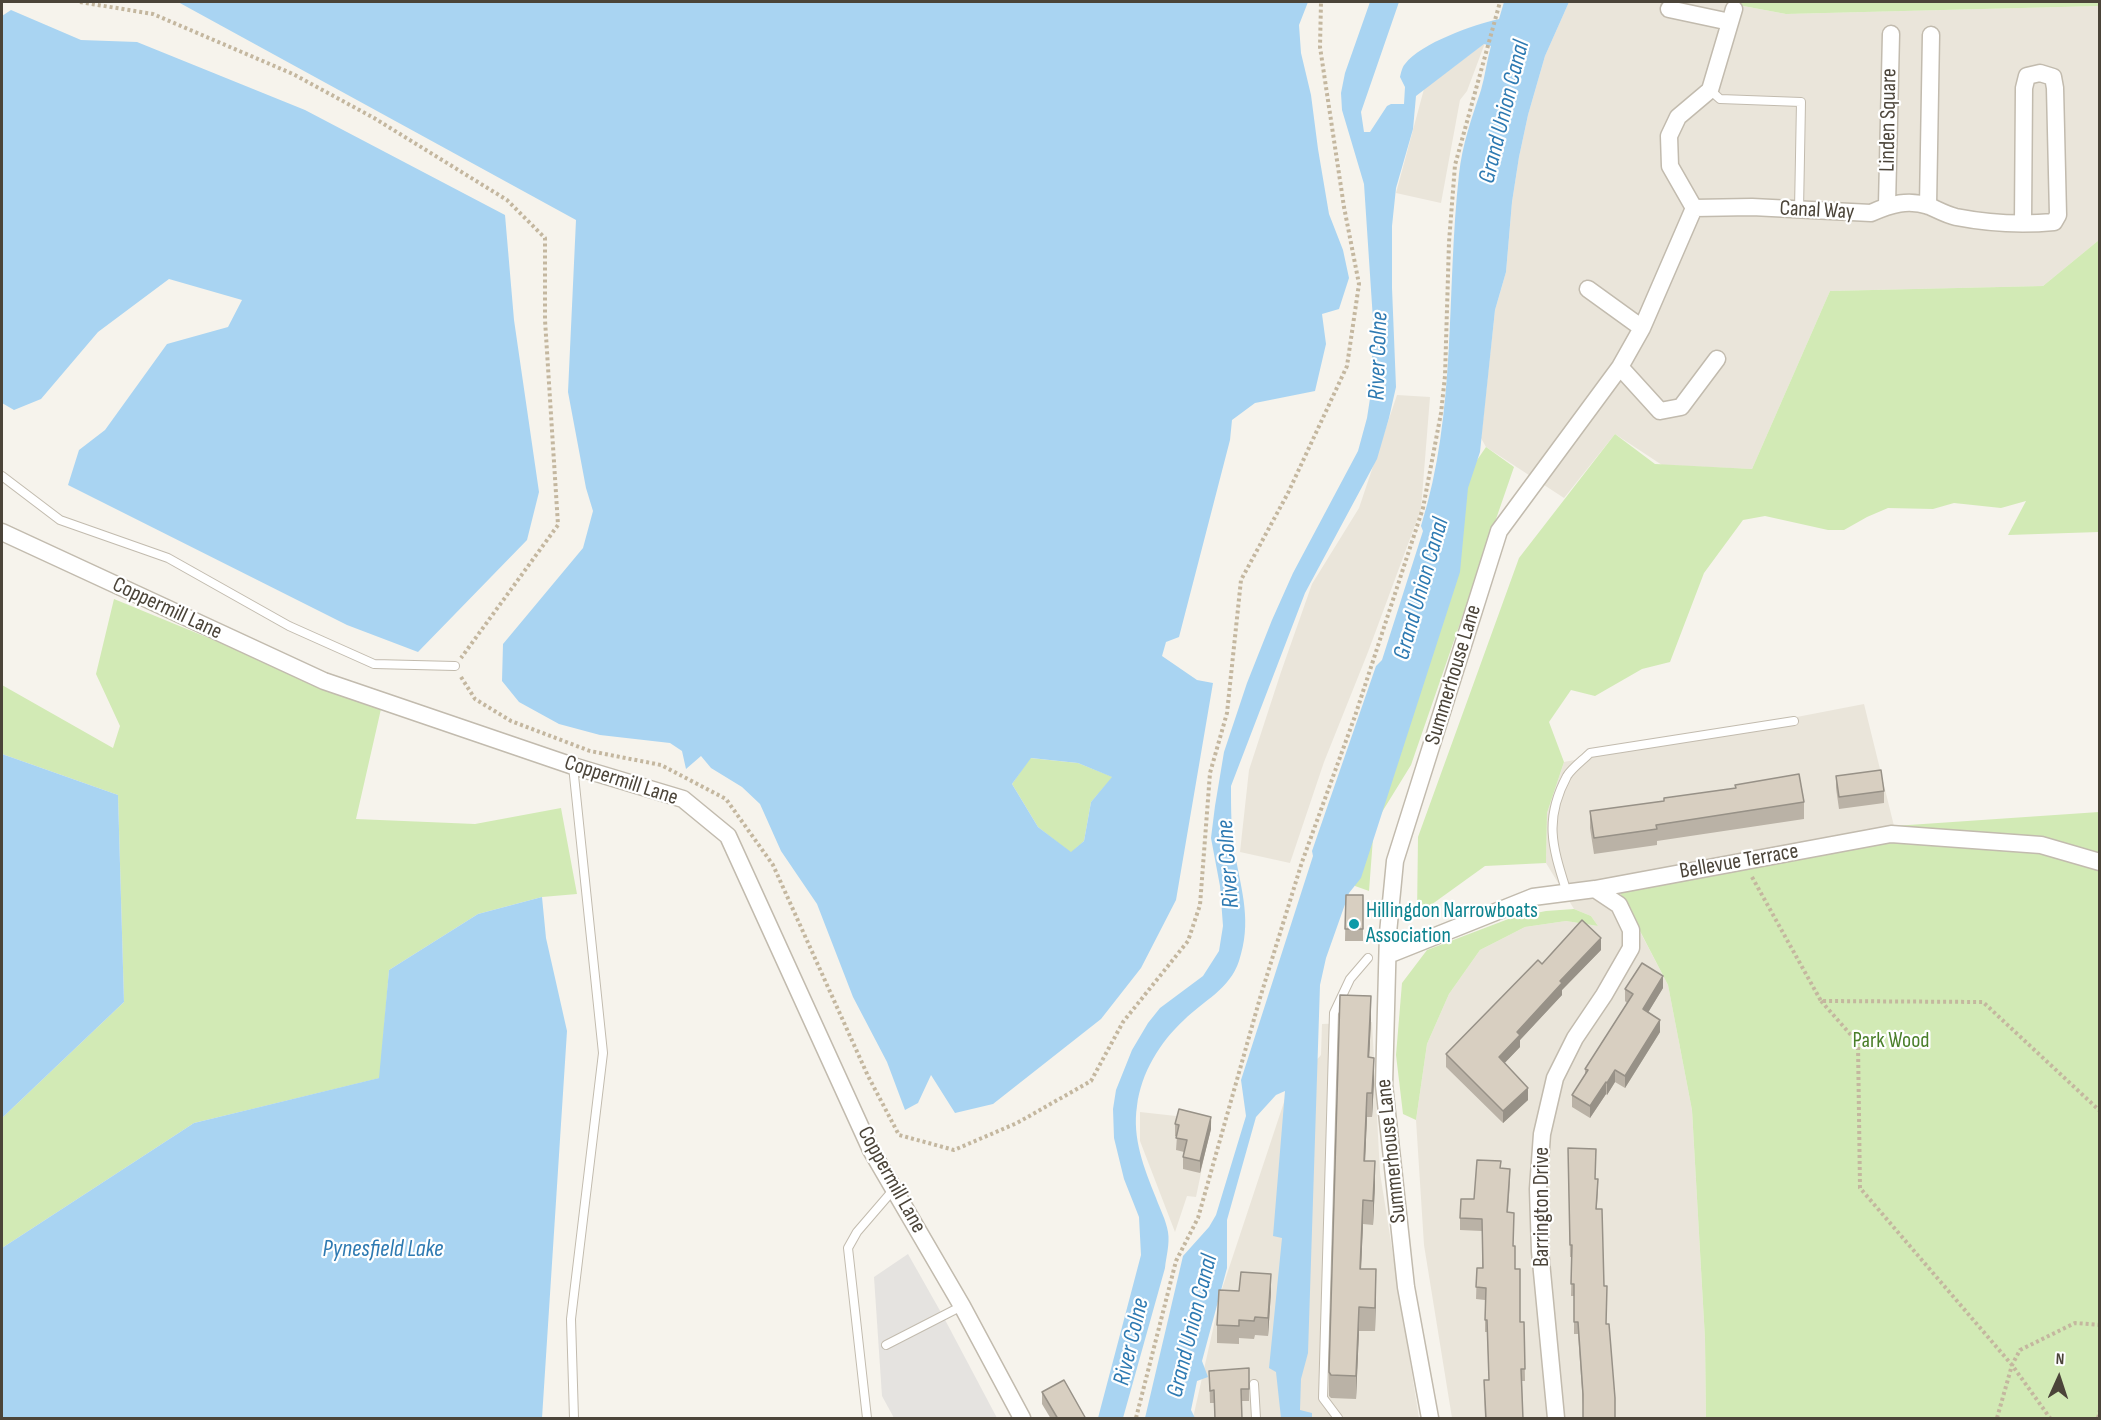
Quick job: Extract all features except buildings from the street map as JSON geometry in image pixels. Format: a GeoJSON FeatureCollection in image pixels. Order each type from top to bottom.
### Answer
{"type":"FeatureCollection","features":[{"type":"Feature","properties":{"kind":"street"},"geometry":{"type":"LineString","coordinates":[[1669,9],[1732,16],[1710,90],[1678,117],[1669,136],[1670,166],[1694,208]]}},
{"type":"Feature","properties":{"kind":"street","name":"Linden Square"},"geometry":{"type":"LineString","coordinates":[[1887,205],[1891,34]]}},
{"type":"Feature","properties":{"kind":"street","name":"Linden Square"},"geometry":{"type":"LineString","coordinates":[[1928,206],[1931,35]]}},
{"type":"Feature","properties":{"kind":"street","name":"Canal Way"},"geometry":{"type":"LineString","coordinates":[[1694,208],[1752,207],[1871,213],[1887,205],[1908,201],[1953,216],[1988,221],[2043,223],[2054,222],[2058,215],[2055,88],[2053,77],[2040,73],[2027,76],[2024,88],[2023,222]]}},
{"type":"Feature","properties":{"kind":"street","name":"Summerhouse Lane"},"geometry":{"type":"LineString","coordinates":[[1430,1419],[1406,1287],[1384,1085],[1388,955],[1395,861],[1499,531],[1620,367],[1642,328],[1694,208]]}},
{"type":"Feature","properties":{"kind":"street"},"geometry":{"type":"LineString","coordinates":[[1588,289],[1642,328]]}},
{"type":"Feature","properties":{"kind":"street"},"geometry":{"type":"LineString","coordinates":[[1620,367],[1660,411],[1681,407],[1718,359]]}},
{"type":"Feature","properties":{"kind":"street","name":"Coppermill Lane"},"geometry":{"type":"LineString","coordinates":[[2,532],[324,681],[573,766],[683,799],[728,836],[871,1150],[962,1306],[1022,1419]]}},
{"type":"Feature","properties":{"kind":"street","name":"Bellevue Terrace"},"geometry":{"type":"LineString","coordinates":[[1388,955],[1533,897],[1596,889],[1891,834],[2041,845],[2100,862]]}},
{"type":"Feature","properties":{"kind":"street","name":"Barrington Drive"},"geometry":{"type":"LineString","coordinates":[[1556,1419],[1540,1251],[1538,1189],[1542,1134],[1555,1078],[1575,1038],[1604,995],[1631,948],[1631,930],[1619,905],[1596,889]]}},
{"type":"Feature","properties":{"kind":"lane"},"geometry":{"type":"LineString","coordinates":[[1710,90],[1720,99],[1801,102],[1799,210]]}},
{"type":"Feature","properties":{"kind":"lane"},"geometry":{"type":"LineString","coordinates":[[2,476],[60,520],[168,558],[289,626],[374,664],[455,666]]}},
{"type":"Feature","properties":{"kind":"lane"},"geometry":{"type":"LineString","coordinates":[[1567,893],[1552,847],[1552,816],[1568,775],[1590,753],[1794,721]]}},
{"type":"Feature","properties":{"kind":"lane"},"geometry":{"type":"LineString","coordinates":[[573,766],[603,1053],[571,1319],[574,1419]]}},
{"type":"Feature","properties":{"kind":"lane"},"geometry":{"type":"LineString","coordinates":[[1338,1419],[1323,1398],[1334,1013],[1350,979],[1368,957]]}},
{"type":"Feature","properties":{"kind":"lane"},"geometry":{"type":"LineString","coordinates":[[867,1419],[848,1248],[857,1232],[894,1189]]}},
{"type":"Feature","properties":{"kind":"lane"},"geometry":{"type":"LineString","coordinates":[[886,1345],[962,1306]]}},
{"type":"Feature","properties":{"kind":"lane"},"geometry":{"type":"LineString","coordinates":[[1254,1384],[1256,1419]]}},
{"type":"Feature","properties":{"kind":"path"},"geometry":{"type":"LineString","coordinates":[[80,2],[153,14],[294,74],[374,118],[507,200],[544,238],[545,320],[558,525],[455,666],[475,699],[511,721],[590,751],[661,765],[726,799],[773,865],[868,1076],[899,1135],[954,1150],[1017,1123],[1091,1081],[1123,1022],[1188,941],[1200,905],[1210,773],[1227,713],[1242,580],[1288,493],[1347,366],[1359,284],[1344,207],[1320,47],[1321,2]]}},
{"type":"Feature","properties":{"kind":"path"},"geometry":{"type":"LineString","coordinates":[[1137,1419],[1176,1261],[1198,1218],[1260,998],[1302,862],[1355,716],[1423,508],[1442,413],[1449,242],[1455,165],[1500,2]]}},
{"type":"Feature","properties":{"kind":"path"},"geometry":{"type":"LineString","coordinates":[[1743,861],[1821,1001],[1858,1043],[1860,1188],[2012,1365],[2050,1419]]}},
{"type":"Feature","properties":{"kind":"path"},"geometry":{"type":"LineString","coordinates":[[1821,1001],[1983,1002],[2100,1111]]}},
{"type":"Feature","properties":{"kind":"path"},"geometry":{"type":"LineString","coordinates":[[1997,1419],[2012,1365],[2020,1350],[2075,1323],[2100,1325]]}},
{"type":"Feature","properties":{"kind":"path"},"geometry":{"type":"LineString","coordinates":[[2098,1419],[2100,1410]]}},
{"type":"Feature","properties":{"kind":"shaded area"},"geometry":{"type":"Polygon","coordinates":[[[1569,2],[1722,2],[1786,14],[2099,6],[2099,240],[2043,286],[1830,291],[1752,469],[1662,465],[1615,434],[1564,498],[1486,447],[1481,438],[1495,310],[1506,272],[1512,202],[1519,157],[1545,56],[1569,2]]]}},
{"type":"Feature","properties":{"kind":"shaded area"},"geometry":{"type":"Polygon","coordinates":[[[1485,43],[1467,91],[1460,100],[1441,203],[1396,193],[1424,89],[1485,43]]]}},
{"type":"Feature","properties":{"kind":"shaded area"},"geometry":{"type":"Polygon","coordinates":[[[1397,395],[1430,397],[1421,509],[1324,762],[1290,863],[1240,852],[1249,770],[1281,672],[1312,584],[1359,508],[1397,395]]]}},
{"type":"Feature","properties":{"kind":"shaded area"},"geometry":{"type":"Polygon","coordinates":[[[1864,704],[1894,826],[1614,882],[1668,985],[1692,1110],[1705,1339],[1706,1418],[1452,1418],[1424,1245],[1416,1120],[1427,1044],[1449,994],[1480,950],[1525,927],[1566,921],[1598,926],[1591,916],[1574,909],[1546,863],[1547,813],[1564,762],[1864,704]]]}},
{"type":"Feature","properties":{"kind":"shaded area"},"geometry":{"type":"Polygon","coordinates":[[[1372,1022],[1380,1173],[1419,1418],[1193,1418],[1222,1289],[1287,1093],[1321,1055],[1322,1024],[1372,1022]]]}},
{"type":"Feature","properties":{"kind":"shaded area"},"geometry":{"type":"Polygon","coordinates":[[[1140,1112],[1212,1120],[1196,1197],[1187,1196],[1175,1232],[1140,1141],[1140,1112]]]}},
{"type":"Feature","properties":{"kind":"shaded area"},"geometry":{"type":"Polygon","coordinates":[[[908,1254],[997,1418],[894,1418],[882,1396],[874,1277],[908,1254]]]}},
{"type":"Feature","properties":{"kind":"green space"},"geometry":{"type":"Polygon","coordinates":[[[1722,2],[2099,2],[2100,6],[1786,14],[1722,2]]]}},
{"type":"Feature","properties":{"kind":"green space"},"geometry":{"type":"Polygon","coordinates":[[[2099,240],[2099,532],[2008,535],[2026,501],[2001,508],[1954,503],[1933,509],[1888,508],[1844,530],[1828,530],[1765,516],[1743,520],[1704,573],[1670,662],[1642,669],[1595,696],[1571,690],[1549,722],[1564,762],[1547,813],[1546,863],[1485,866],[1417,915],[1418,837],[1519,558],[1615,434],[1655,464],[1752,469],[1830,291],[2043,286],[2099,240]]]}},
{"type":"Feature","properties":{"kind":"green space"},"geometry":{"type":"Polygon","coordinates":[[[1486,447],[1514,467],[1411,765],[1374,825],[1369,891],[1355,886],[1351,806],[1453,495],[1486,447]]]}},
{"type":"Feature","properties":{"kind":"green space"},"geometry":{"type":"Polygon","coordinates":[[[114,599],[381,709],[356,819],[475,824],[561,808],[577,894],[542,897],[478,914],[389,970],[380,1078],[194,1123],[2,1248],[2,1118],[124,1002],[118,795],[2,754],[2,685],[113,748],[120,726],[96,674],[114,599]]]}},
{"type":"Feature","properties":{"kind":"green space"},"geometry":{"type":"Polygon","coordinates":[[[1030,758],[1078,763],[1113,777],[1091,802],[1084,841],[1071,853],[1038,827],[1012,784],[1030,758]]]}},
{"type":"Feature","properties":{"kind":"green space","name":"Park Wood"},"geometry":{"type":"Polygon","coordinates":[[[2099,812],[2099,1418],[1706,1418],[1705,1339],[1692,1110],[1668,985],[1614,881],[1894,826],[2099,812]]]}},
{"type":"Feature","properties":{"kind":"green space"},"geometry":{"type":"Polygon","coordinates":[[[1574,909],[1591,916],[1598,926],[1566,921],[1525,927],[1480,950],[1449,994],[1427,1044],[1416,1120],[1403,1114],[1396,1055],[1402,983],[1427,950],[1511,918],[1546,911],[1574,909]]]}},
{"type":"Feature","properties":{"kind":"water"},"geometry":{"type":"Polygon","coordinates":[[[178,2],[1308,2],[1299,25],[1301,53],[1311,95],[1329,214],[1343,250],[1349,278],[1339,309],[1322,314],[1326,344],[1315,391],[1255,403],[1232,420],[1230,440],[1179,637],[1166,642],[1162,656],[1197,680],[1213,683],[1176,900],[1141,968],[1101,1019],[993,1104],[955,1113],[931,1075],[918,1103],[905,1110],[887,1062],[853,997],[817,904],[781,851],[760,804],[742,787],[711,768],[701,756],[686,769],[682,751],[670,743],[600,735],[559,724],[519,702],[502,681],[503,644],[583,548],[593,511],[586,488],[568,392],[576,220],[178,2]],[[1031,758],[1012,784],[1038,827],[1071,852],[1084,841],[1091,802],[1112,777],[1078,763],[1031,758]]]}},
{"type":"Feature","properties":{"kind":"water"},"geometry":{"type":"Polygon","coordinates":[[[1370,2],[1399,2],[1361,112],[1364,132],[1370,132],[1387,106],[1404,104],[1405,87],[1400,77],[1402,70],[1413,56],[1423,49],[1462,30],[1499,19],[1504,2],[1569,2],[1545,56],[1519,157],[1512,202],[1506,272],[1495,310],[1480,452],[1468,488],[1460,572],[1361,878],[1349,893],[1326,958],[1320,985],[1308,1353],[1301,1379],[1300,1410],[1312,1413],[1312,1418],[1281,1418],[1276,1372],[1269,1368],[1282,1238],[1273,1236],[1285,1091],[1276,1095],[1256,1117],[1227,1220],[1227,1268],[1202,1361],[1208,1377],[1197,1381],[1191,1410],[1195,1418],[1145,1418],[1183,1256],[1209,1227],[1216,1215],[1246,1116],[1241,1080],[1313,856],[1312,851],[1376,666],[1382,660],[1423,531],[1421,526],[1440,440],[1445,396],[1460,163],[1491,46],[1484,44],[1416,96],[1413,129],[1396,188],[1392,226],[1396,387],[1389,418],[1377,459],[1305,593],[1231,786],[1233,837],[1245,920],[1243,947],[1239,961],[1235,971],[1223,987],[1184,1020],[1167,1038],[1147,1070],[1139,1094],[1136,1118],[1138,1141],[1143,1164],[1167,1228],[1168,1250],[1123,1418],[1098,1418],[1141,1255],[1139,1217],[1124,1179],[1114,1138],[1113,1109],[1116,1090],[1132,1050],[1148,1023],[1160,1008],[1203,976],[1219,951],[1223,926],[1220,886],[1211,838],[1224,752],[1247,683],[1272,620],[1293,573],[1358,451],[1367,418],[1371,392],[1373,320],[1364,184],[1342,110],[1341,93],[1345,73],[1370,2]]]}},
{"type":"Feature","properties":{"kind":"water"},"geometry":{"type":"Polygon","coordinates":[[[11,10],[81,40],[137,42],[305,110],[505,215],[514,320],[539,492],[527,540],[418,652],[347,625],[68,485],[79,450],[105,430],[167,344],[228,327],[242,300],[169,279],[98,332],[41,399],[14,410],[2,403],[2,16],[11,10]]]}},
{"type":"Feature","properties":{"kind":"water"},"geometry":{"type":"Polygon","coordinates":[[[2,754],[118,795],[124,1002],[2,1118],[2,754]]]}},
{"type":"Feature","properties":{"kind":"water","name":"Pynesfield Lake"},"geometry":{"type":"Polygon","coordinates":[[[542,897],[546,938],[567,1031],[542,1418],[2,1418],[2,1248],[194,1123],[379,1078],[389,970],[478,914],[542,897]]]}},
{"type":"Feature","properties":{"kind":"place","name":"Hillingdon Narrowboats Association"},"geometry":{"type":"Point","coordinates":[1354,924]}},
{"type":"Feature","properties":{"kind":"water label","name":"Grand Union Canal"},"geometry":{"type":"Point","coordinates":[1505,112]}},
{"type":"Feature","properties":{"kind":"water label","name":"River Colne"},"geometry":{"type":"Point","coordinates":[1379,356]}},
{"type":"Feature","properties":{"kind":"water label","name":"Grand Union Canal"},"geometry":{"type":"Point","coordinates":[1422,589]}},
{"type":"Feature","properties":{"kind":"water label","name":"River Colne"},"geometry":{"type":"Point","coordinates":[1229,864]}},
{"type":"Feature","properties":{"kind":"water label","name":"Grand Union Canal"},"geometry":{"type":"Point","coordinates":[1193,1326]}},
{"type":"Feature","properties":{"kind":"water label","name":"River Colne"},"geometry":{"type":"Point","coordinates":[1132,1342]}}]}
